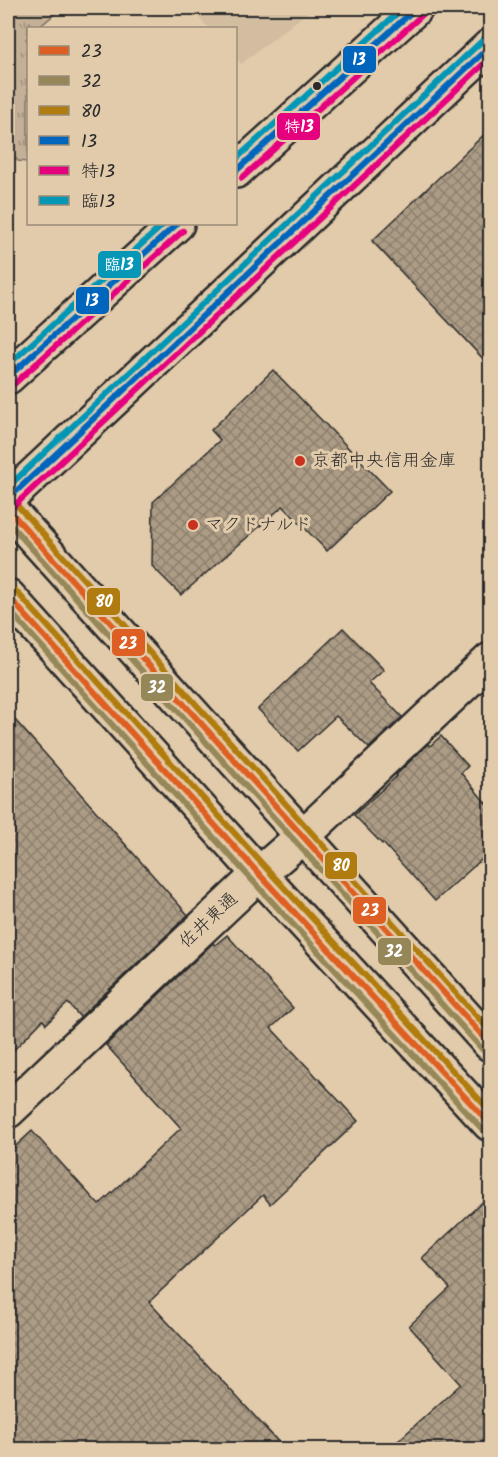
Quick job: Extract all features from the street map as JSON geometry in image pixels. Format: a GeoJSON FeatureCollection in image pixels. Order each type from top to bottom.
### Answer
{"type":"FeatureCollection","features":[{"type":"Feature","properties":{"kind":"main road"},"geometry":{"type":"LineString","coordinates":[[237,170],[416,8]]}},
{"type":"Feature","properties":{"kind":"main road"},"geometry":{"type":"LineString","coordinates":[[8,499],[490,46]]}},
{"type":"Feature","properties":{"kind":"main road"},"geometry":{"type":"LineString","coordinates":[[8,377],[176,225]]}},
{"type":"Feature","properties":{"kind":"main road"},"geometry":{"type":"LineString","coordinates":[[8,509],[490,1044]]}},
{"type":"Feature","properties":{"kind":"main road"},"geometry":{"type":"LineString","coordinates":[[8,596],[259,874],[490,1124]]}},
{"type":"Feature","properties":{"kind":"main road","name":"佐井東通"},"geometry":{"type":"LineString","coordinates":[[8,1111],[490,660]]}},
{"type":"Feature","properties":{"kind":"shaded area"},"geometry":{"type":"Polygon","coordinates":[[[190,8],[313,8],[241,64],[237,59],[237,27],[208,27],[190,8]]]}},
{"type":"Feature","properties":{"kind":"green space"},"geometry":{"type":"Polygon","coordinates":[[[8,8],[62,8],[39,27],[27,27],[27,162],[18,161],[8,150],[8,8]]]}},
{"type":"Feature","properties":{"kind":"building"},"geometry":{"type":"Polygon","coordinates":[[[490,129],[490,366],[372,241],[490,129]]]}},
{"type":"Feature","properties":{"kind":"building"},"geometry":{"type":"Polygon","coordinates":[[[273,370],[390,491],[327,551],[283,506],[181,595],[152,566],[153,502],[220,440],[211,430],[273,370]]]}},
{"type":"Feature","properties":{"kind":"building"},"geometry":{"type":"Polygon","coordinates":[[[343,628],[384,670],[369,683],[402,717],[369,748],[336,716],[298,751],[258,709],[343,628]]]}},
{"type":"Feature","properties":{"kind":"building"},"geometry":{"type":"Polygon","coordinates":[[[8,712],[188,915],[80,1017],[68,1003],[46,1024],[43,1020],[8,1056],[8,712]]]}},
{"type":"Feature","properties":{"kind":"building"},"geometry":{"type":"Polygon","coordinates":[[[441,736],[468,766],[461,773],[490,808],[490,852],[435,901],[383,843],[354,815],[428,744],[430,746],[441,736]]]}},
{"type":"Feature","properties":{"kind":"building"},"geometry":{"type":"Polygon","coordinates":[[[227,935],[293,1008],[271,1028],[358,1121],[270,1204],[263,1195],[149,1302],[285,1449],[8,1449],[8,1153],[32,1131],[99,1205],[181,1128],[106,1045],[213,943],[215,945],[227,935]]]}},
{"type":"Feature","properties":{"kind":"building"},"geometry":{"type":"Polygon","coordinates":[[[490,1195],[490,1449],[389,1449],[461,1384],[409,1326],[450,1288],[422,1258],[490,1195]]]}},
{"type":"Feature","properties":{"kind":"transit line","name":"臨13"},"geometry":{"type":"LineString","coordinates":[[237,158],[403,8]]}},
{"type":"Feature","properties":{"kind":"transit line","name":"13"},"geometry":{"type":"LineString","coordinates":[[237,170],[416,8]]}},
{"type":"Feature","properties":{"kind":"transit line","name":"特13"},"geometry":{"type":"LineString","coordinates":[[242,178],[422,15]]}},
{"type":"Feature","properties":{"kind":"transit line","name":"臨13"},"geometry":{"type":"LineString","coordinates":[[8,487],[484,39]]}},
{"type":"Feature","properties":{"kind":"transit line","name":"13"},"geometry":{"type":"LineString","coordinates":[[8,499],[490,46]]}},
{"type":"Feature","properties":{"kind":"transit line","name":"特13"},"geometry":{"type":"LineString","coordinates":[[14,506],[490,58]]}},
{"type":"Feature","properties":{"kind":"transit line","name":"臨13"},"geometry":{"type":"LineString","coordinates":[[8,365],[163,225]]}},
{"type":"Feature","properties":{"kind":"transit line","name":"13"},"geometry":{"type":"LineString","coordinates":[[8,377],[176,225]]}},
{"type":"Feature","properties":{"kind":"transit line","name":"特13"},"geometry":{"type":"LineString","coordinates":[[14,384],[183,231]]}},
{"type":"Feature","properties":{"kind":"transit line","name":"80"},"geometry":{"type":"LineString","coordinates":[[15,503],[490,1031]]}},
{"type":"Feature","properties":{"kind":"transit line","name":"23"},"geometry":{"type":"LineString","coordinates":[[8,509],[490,1044]]}},
{"type":"Feature","properties":{"kind":"transit line","name":"32"},"geometry":{"type":"LineString","coordinates":[[8,522],[483,1050]]}},
{"type":"Feature","properties":{"kind":"transit line","name":"80"},"geometry":{"type":"LineString","coordinates":[[15,590],[266,868],[490,1111]]}},
{"type":"Feature","properties":{"kind":"transit line","name":"23"},"geometry":{"type":"LineString","coordinates":[[8,596],[259,874],[490,1124]]}},
{"type":"Feature","properties":{"kind":"transit line","name":"32"},"geometry":{"type":"LineString","coordinates":[[8,609],[252,880],[483,1130]]}},
{"type":"Feature","properties":{"kind":"place","name":"京都中央信用金庫"},"geometry":{"type":"Point","coordinates":[300,461]}},
{"type":"Feature","properties":{"kind":"place","name":"マクドナルド"},"geometry":{"type":"Point","coordinates":[193,525]}}]}
